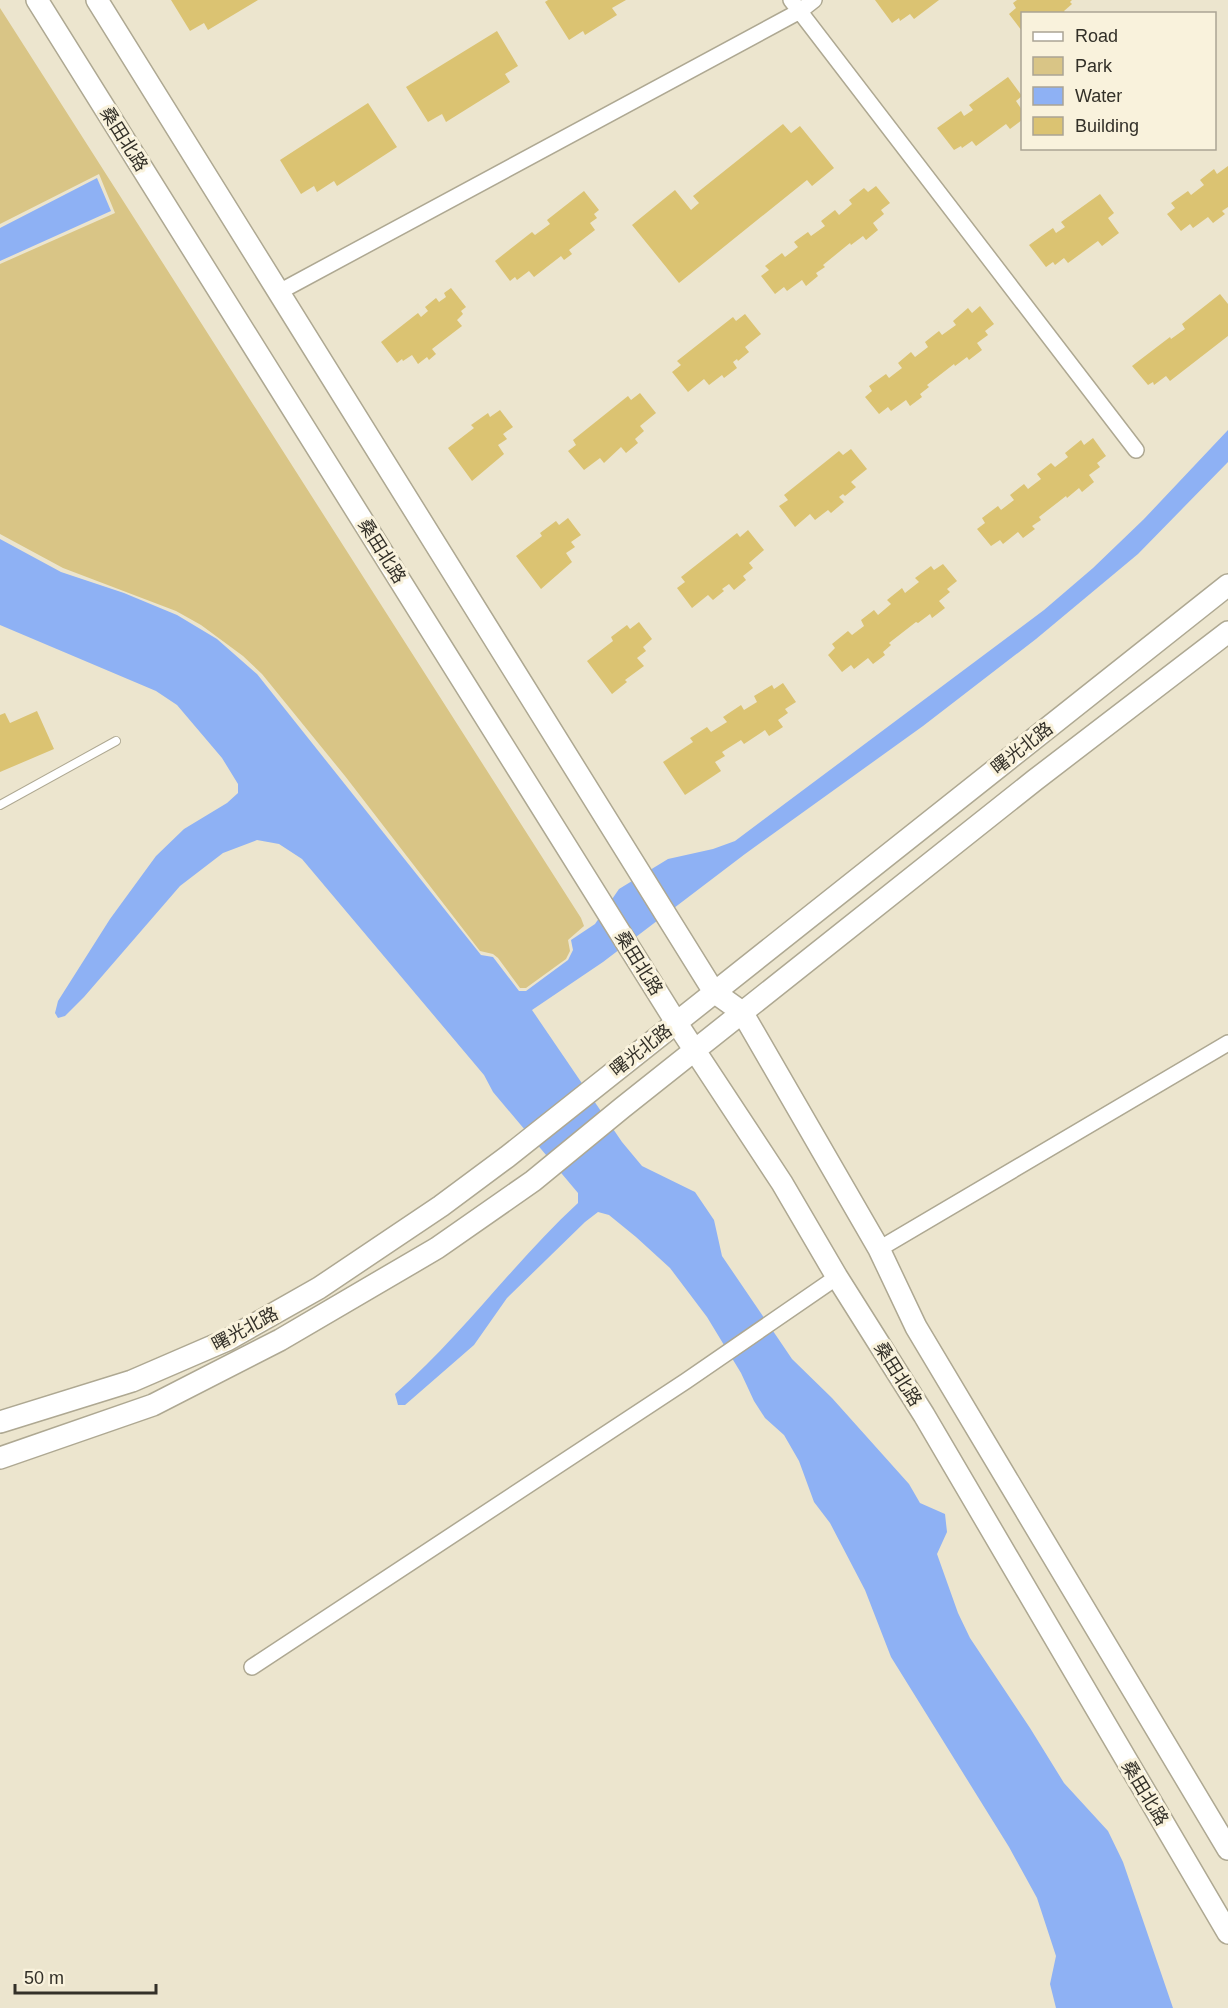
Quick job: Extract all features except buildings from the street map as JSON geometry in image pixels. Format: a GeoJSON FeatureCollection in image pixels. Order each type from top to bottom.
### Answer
{"type":"FeatureCollection","features":[{"type":"Feature","properties":{"kind":"main road","name":"桑田北路"},"geometry":{"type":"LineString","coordinates":[[37,0],[676,1022],[782,1184],[837,1277],[924,1415],[1228,1933]]}},
{"type":"Feature","properties":{"kind":"main road"},"geometry":{"type":"LineString","coordinates":[[97,0],[714,992],[742,1012],[879,1249],[916,1327],[1228,1849]]}},
{"type":"Feature","properties":{"kind":"main road","name":"曙光北路"},"geometry":{"type":"LineString","coordinates":[[0,1422],[132,1381],[227,1340],[319,1288],[441,1206],[507,1157],[1228,585]]}},
{"type":"Feature","properties":{"kind":"main road","name":"曙光北路"},"geometry":{"type":"LineString","coordinates":[[0,1458],[153,1405],[280,1340],[437,1248],[533,1181],[1035,780],[1228,632]]}},
{"type":"Feature","properties":{"kind":"street"},"geometry":{"type":"LineString","coordinates":[[279,292],[796,6],[814,0]]}},
{"type":"Feature","properties":{"kind":"street"},"geometry":{"type":"LineString","coordinates":[[796,6],[1136,450]]}},
{"type":"Feature","properties":{"kind":"street"},"geometry":{"type":"LineString","coordinates":[[879,1249],[1228,1043]]}},
{"type":"Feature","properties":{"kind":"street"},"geometry":{"type":"LineString","coordinates":[[252,1667],[686,1381],[837,1277]]}},
{"type":"Feature","properties":{"kind":"lane"},"geometry":{"type":"LineString","coordinates":[[0,805],[116,741]]}},
{"type":"Feature","properties":{"kind":"green space"},"geometry":{"type":"Polygon","coordinates":[[[0,8],[581,918],[584,926],[568,940],[570,951],[566,959],[526,988],[520,988],[498,958],[493,954],[480,951],[345,776],[262,674],[243,656],[201,625],[176,611],[63,568],[0,534],[0,264],[115,213],[99,174],[0,224],[0,8]]]}},
{"type":"Feature","properties":{"kind":"water"},"geometry":{"type":"Polygon","coordinates":[[[97,178],[111,211],[0,261],[0,228],[97,178]]]}},
{"type":"Feature","properties":{"kind":"water"},"geometry":{"type":"Polygon","coordinates":[[[1228,430],[1228,462],[1138,554],[1036,639],[923,726],[745,854],[603,962],[532,1010],[622,1142],[642,1166],[695,1192],[714,1220],[722,1256],[792,1359],[832,1398],[909,1484],[920,1503],[945,1514],[947,1532],[937,1554],[958,1613],[970,1638],[1064,1783],[1108,1831],[1123,1862],[1173,2008],[1056,2008],[1050,1984],[1056,1956],[1037,1898],[1009,1847],[891,1657],[865,1590],[830,1523],[814,1502],[799,1461],[784,1435],[765,1418],[707,1317],[670,1268],[609,1215],[598,1212],[507,1298],[474,1345],[405,1405],[398,1405],[395,1394],[443,1348],[531,1250],[578,1203],[578,1193],[493,1092],[484,1075],[302,859],[279,844],[257,840],[223,853],[180,886],[84,997],[65,1016],[58,1018],[55,1013],[58,1001],[110,919],[156,856],[184,829],[227,803],[238,793],[238,784],[222,758],[177,705],[156,691],[0,625],[0,539],[61,572],[124,593],[177,615],[217,639],[257,674],[481,955],[493,957],[519,991],[526,991],[568,960],[573,950],[571,940],[595,924],[619,889],[668,859],[713,849],[735,841],[1044,610],[1093,568],[1144,519],[1228,430]]]}}]}
